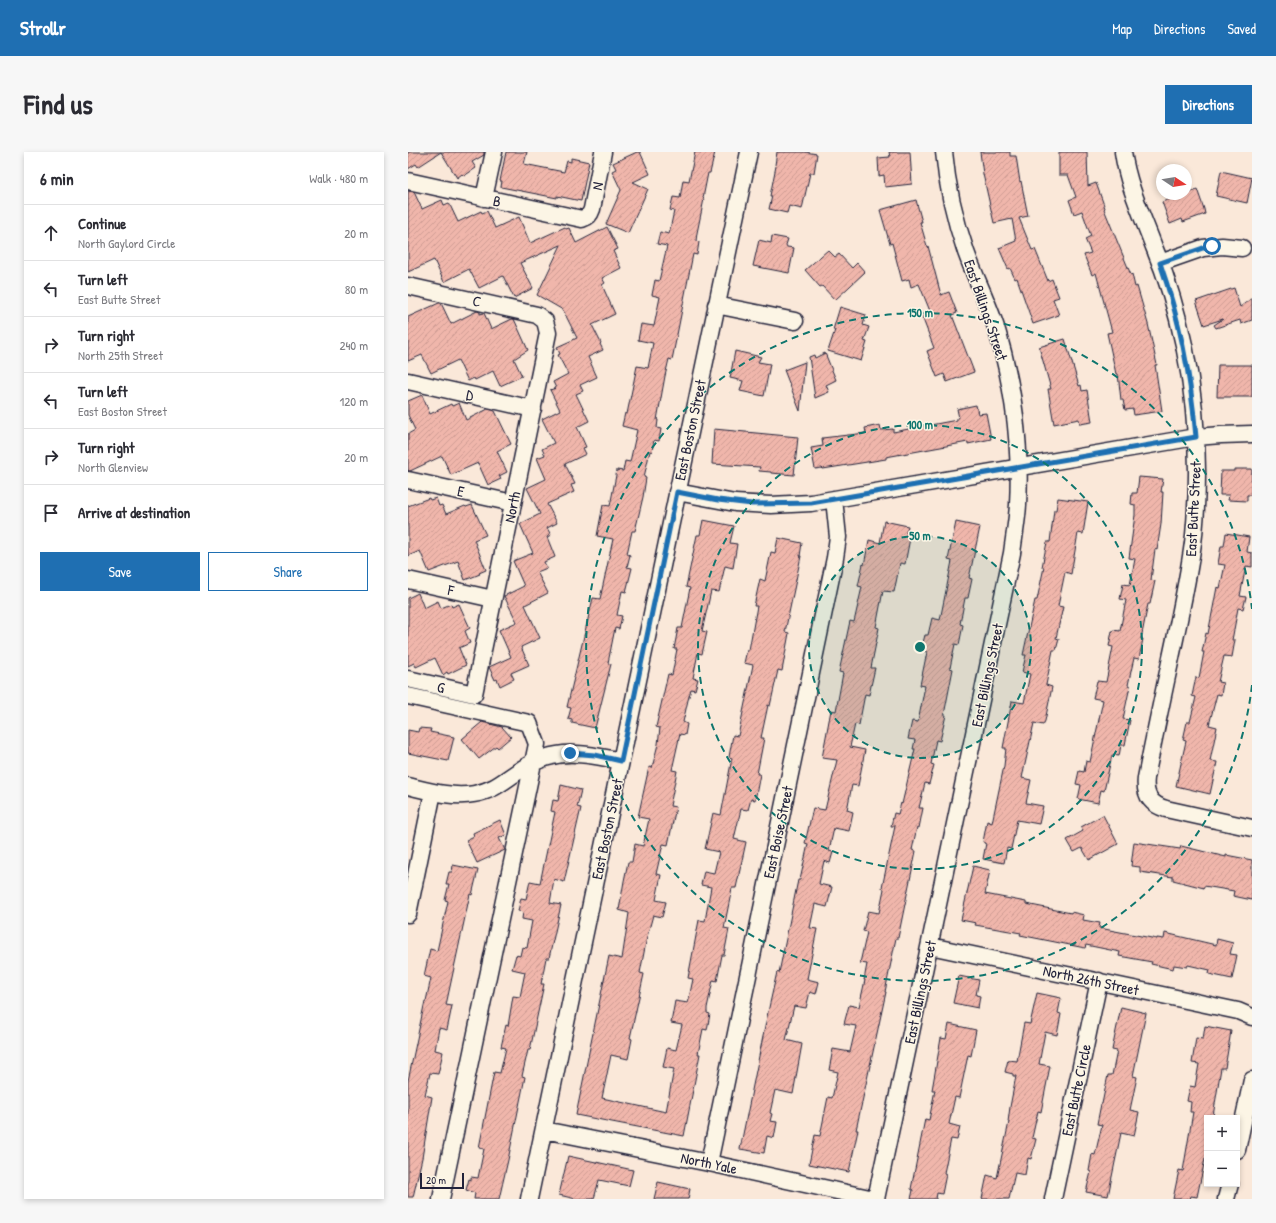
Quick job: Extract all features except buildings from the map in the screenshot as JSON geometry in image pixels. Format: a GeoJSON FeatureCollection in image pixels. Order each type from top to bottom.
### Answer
{"type":"FeatureCollection","features":[{"type":"Feature","properties":{"kind":"street"},"geometry":{"type":"LineString","coordinates":[[484,198],[494,152]]}},
{"type":"Feature","properties":{"kind":"street","name":"N"},"geometry":{"type":"LineString","coordinates":[[587,218],[592,209],[603,152]]}},
{"type":"Feature","properties":{"kind":"street","name":"East Boston Street"},"geometry":{"type":"LineString","coordinates":[[529,1199],[748,152]]}},
{"type":"Feature","properties":{"kind":"street","name":"East Billings Street"},"geometry":{"type":"LineString","coordinates":[[875,1199],[930,946],[1012,553],[1018,506],[1018,467],[1014,416],[1008,375],[998,333],[967,253],[953,208],[944,152]]}},
{"type":"Feature","properties":{"kind":"street","name":"East Butte Street"},"geometry":{"type":"LineString","coordinates":[[1123,152],[1129,182],[1137,207],[1167,282],[1184,343],[1191,387],[1196,437],[1194,534],[1188,576],[1146,778],[1146,792],[1148,799],[1153,804],[1166,809],[1252,828]]}},
{"type":"Feature","properties":{"kind":"street","name":"B"},"geometry":{"type":"LineString","coordinates":[[408,181],[577,218],[587,218]]}},
{"type":"Feature","properties":{"kind":"street"},"geometry":{"type":"LineString","coordinates":[[1160,263],[1203,248],[1222,246],[1242,248]]}},
{"type":"Feature","properties":{"kind":"street","name":"C"},"geometry":{"type":"LineString","coordinates":[[408,286],[531,313],[541,317],[545,321]]}},
{"type":"Feature","properties":{"kind":"street"},"geometry":{"type":"LineString","coordinates":[[716,305],[795,321]]}},
{"type":"Feature","properties":{"kind":"street","name":"North"},"geometry":{"type":"LineString","coordinates":[[474,694],[548,333],[545,321]]}},
{"type":"Feature","properties":{"kind":"street","name":"D"},"geometry":{"type":"LineString","coordinates":[[408,381],[533,409]]}},
{"type":"Feature","properties":{"kind":"street"},"geometry":{"type":"LineString","coordinates":[[677,492],[718,500],[752,504],[790,504],[834,499],[1196,437],[1252,434]]}},
{"type":"Feature","properties":{"kind":"street","name":"E"},"geometry":{"type":"LineString","coordinates":[[408,480],[513,503]]}},
{"type":"Feature","properties":{"kind":"street","name":"East Boise Street"},"geometry":{"type":"LineString","coordinates":[[709,1163],[836,558],[838,537],[834,499]]}},
{"type":"Feature","properties":{"kind":"street","name":"F"},"geometry":{"type":"LineString","coordinates":[[408,580],[493,599]]}},
{"type":"Feature","properties":{"kind":"street","name":"G"},"geometry":{"type":"LineString","coordinates":[[408,679],[474,694]]}},
{"type":"Feature","properties":{"kind":"street"},"geometry":{"type":"LineString","coordinates":[[408,696],[529,723],[537,744],[441,1199]]}},
{"type":"Feature","properties":{"kind":"street"},"geometry":{"type":"LineString","coordinates":[[408,786],[433,792],[461,796],[486,791],[498,786],[533,762],[557,754],[570,753],[595,755],[621,761]]}},
{"type":"Feature","properties":{"kind":"street"},"geometry":{"type":"LineString","coordinates":[[408,914],[433,792]]}},
{"type":"Feature","properties":{"kind":"street","name":"North 26th Street"},"geometry":{"type":"LineString","coordinates":[[930,946],[1238,1011],[1252,1017]]}},
{"type":"Feature","properties":{"kind":"street","name":"East Butte Circle"},"geometry":{"type":"LineString","coordinates":[[1053,1199],[1099,981]]}},
{"type":"Feature","properties":{"kind":"street"},"geometry":{"type":"LineString","coordinates":[[1240,1136],[1252,1080]]}},
{"type":"Feature","properties":{"kind":"street","name":"North Yale"},"geometry":{"type":"LineString","coordinates":[[544,1130],[709,1163],[875,1199]]}},
{"type":"Feature","properties":{"kind":"street"},"geometry":{"type":"LineString","coordinates":[[1226,1199],[1229,1187]]}},
{"type":"Feature","properties":{"kind":"route"},"geometry":{"type":"LineString","coordinates":[[570,753],[595,755],[621,761],[677,492],[735,503],[811,503],[1196,437],[1194,409],[1184,343],[1167,282],[1160,263],[1212,246]]}}]}
